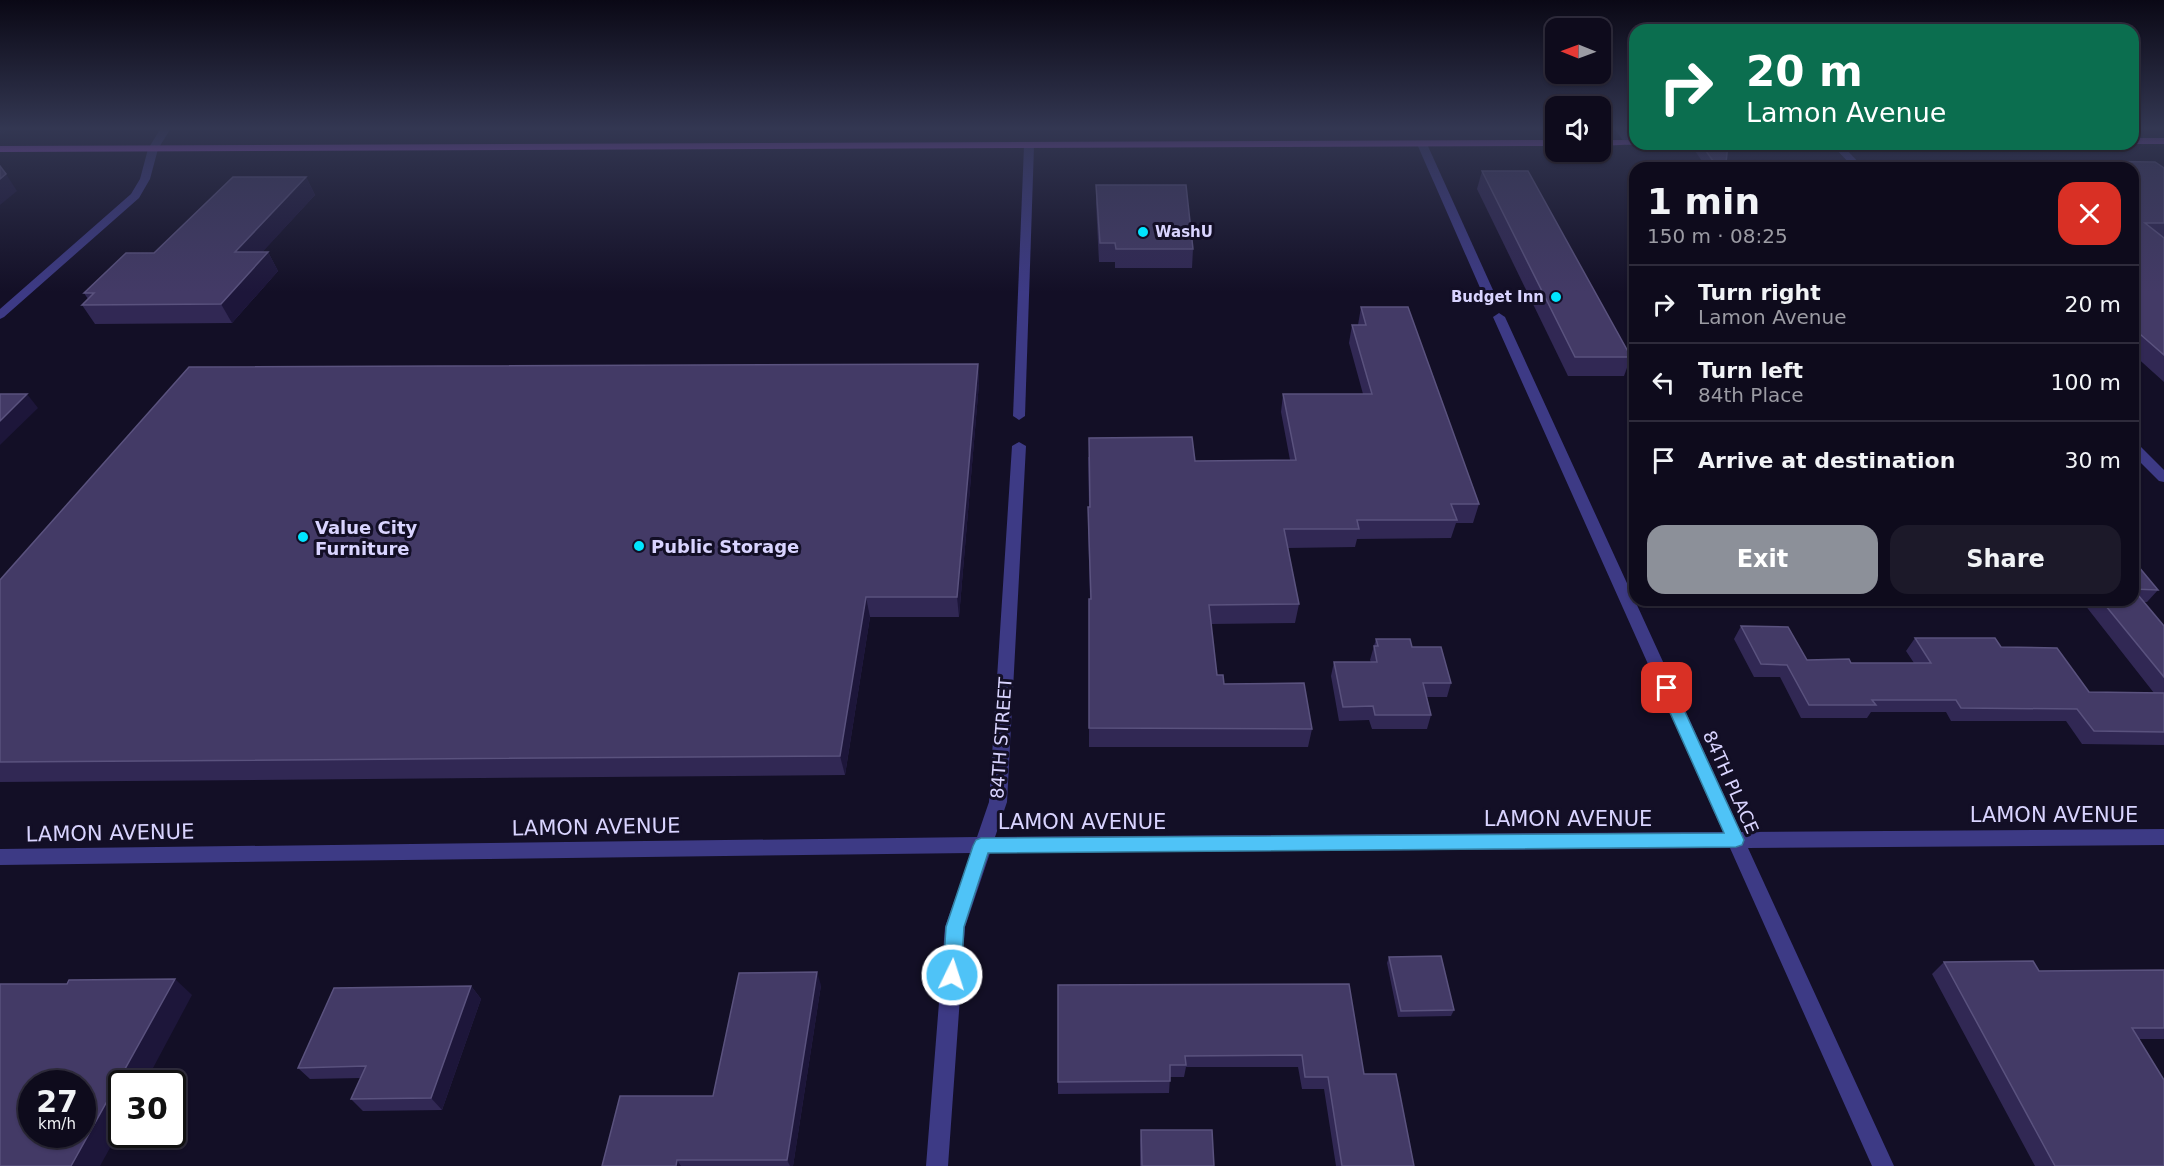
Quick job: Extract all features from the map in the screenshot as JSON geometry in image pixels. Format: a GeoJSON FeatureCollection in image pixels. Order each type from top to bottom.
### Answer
{"type":"FeatureCollection","features":[{"type":"Feature","properties":{"kind":"street"},"geometry":{"type":"LineString","coordinates":[[0,315],[135,196],[143,182]]}},
{"type":"Feature","properties":{"kind":"street"},"geometry":{"type":"LineString","coordinates":[[1019,416],[1028,182]]}},
{"type":"Feature","properties":{"kind":"street"},"geometry":{"type":"LineString","coordinates":[[1439,182],[1487,290]]}},
{"type":"Feature","properties":{"kind":"street","name":"84TH PLACE"},"geometry":{"type":"LineString","coordinates":[[1499,317],[1629,604]]}},
{"type":"Feature","properties":{"kind":"street","name":"84TH STREET"},"geometry":{"type":"LineString","coordinates":[[938,1166],[955,927],[998,802],[1019,446]]}},
{"type":"Feature","properties":{"kind":"street"},"geometry":{"type":"LineString","coordinates":[[2139,453],[2164,478]]}},
{"type":"Feature","properties":{"kind":"street","name":"84TH PLACE"},"geometry":{"type":"LineString","coordinates":[[1630,606],[1883,1166]]}},
{"type":"Feature","properties":{"kind":"street","name":"LAMON AVENUE"},"geometry":{"type":"LineString","coordinates":[[0,856],[2164,837]]}},
{"type":"Feature","properties":{"kind":"building"},"geometry":{"type":"Polygon","coordinates":[[[227,182],[301,182],[235,252],[268,252],[221,304],[82,305],[94,293],[84,293],[126,253],[154,253],[227,182]]]}},
{"type":"Feature","properties":{"kind":"building","name":"Budget Inn"},"geometry":{"type":"Polygon","coordinates":[[[1488,182],[1534,182],[1629,353],[1629,357],[1575,357],[1488,182]]]}},
{"type":"Feature","properties":{"kind":"building"},"geometry":{"type":"Polygon","coordinates":[[[2139,182],[2164,182],[2164,223],[2145,223],[2164,238],[2164,355],[2139,333],[2139,182]]]}},
{"type":"Feature","properties":{"kind":"building","name":"WashU"},"geometry":{"type":"Polygon","coordinates":[[[1096,185],[1186,185],[1193,249],[1116,249],[1115,243],[1100,243],[1096,185]]]}},
{"type":"Feature","properties":{"kind":"building"},"geometry":{"type":"Polygon","coordinates":[[[1361,307],[1408,307],[1479,504],[1451,504],[1457,520],[1357,520],[1359,529],[1284,529],[1299,604],[1209,605],[1217,675],[1223,675],[1224,684],[1304,683],[1312,729],[1089,728],[1089,599],[1091,599],[1088,507],[1090,507],[1089,438],[1192,437],[1195,461],[1296,460],[1283,394],[1372,394],[1352,325],[1366,325],[1361,307]]]}},
{"type":"Feature","properties":{"kind":"building"},"geometry":{"type":"Polygon","coordinates":[[[978,364],[957,597],[866,597],[840,756],[0,762],[0,580],[189,367],[978,364]]]}},
{"type":"Feature","properties":{"kind":"building"},"geometry":{"type":"Polygon","coordinates":[[[0,394],[27,394],[0,421],[0,394]]]}},
{"type":"Feature","properties":{"kind":"building"},"geometry":{"type":"Polygon","coordinates":[[[2139,567],[2158,590],[2139,589],[2139,567]]]}},
{"type":"Feature","properties":{"kind":"building"},"geometry":{"type":"Polygon","coordinates":[[[2139,596],[2164,626],[2164,677],[2106,606],[2139,606],[2139,596]]]}},
{"type":"Feature","properties":{"kind":"building"},"geometry":{"type":"Polygon","coordinates":[[[1741,626],[1788,627],[1807,660],[1849,659],[1851,663],[1931,663],[1915,638],[1995,638],[2001,647],[2057,648],[2089,692],[2164,693],[2164,732],[2094,731],[2077,709],[1961,708],[1956,700],[1872,700],[1876,705],[1809,705],[1787,665],[1761,664],[1741,626]]]}},
{"type":"Feature","properties":{"kind":"building"},"geometry":{"type":"Polygon","coordinates":[[[1376,639],[1410,639],[1412,647],[1441,647],[1451,683],[1423,683],[1431,715],[1375,715],[1373,706],[1343,707],[1334,662],[1377,662],[1374,646],[1378,646],[1376,639]]]}},
{"type":"Feature","properties":{"kind":"building"},"geometry":{"type":"Polygon","coordinates":[[[1441,956],[1454,1010],[1401,1011],[1389,957],[1441,956]]]}},
{"type":"Feature","properties":{"kind":"building"},"geometry":{"type":"Polygon","coordinates":[[[2033,961],[2039,971],[2164,970],[2164,1028],[2132,1028],[2164,1080],[2164,1166],[2055,1166],[1944,962],[2033,961]]]}},
{"type":"Feature","properties":{"kind":"building"},"geometry":{"type":"Polygon","coordinates":[[[817,972],[787,1160],[677,1160],[676,1166],[602,1166],[620,1096],[713,1096],[739,973],[817,972]]]}},
{"type":"Feature","properties":{"kind":"building"},"geometry":{"type":"Polygon","coordinates":[[[175,979],[124,1070],[108,1070],[108,1099],[96,1121],[96,1070],[18,1070],[18,1148],[81,1148],[71,1166],[0,1166],[0,984],[67,984],[69,980],[175,979]]]}},
{"type":"Feature","properties":{"kind":"building"},"geometry":{"type":"Polygon","coordinates":[[[1349,984],[1364,1074],[1396,1074],[1414,1166],[1342,1166],[1328,1077],[1305,1077],[1302,1055],[1185,1056],[1186,1065],[1170,1065],[1170,1081],[1058,1082],[1058,985],[1349,984]]]}},
{"type":"Feature","properties":{"kind":"building"},"geometry":{"type":"Polygon","coordinates":[[[471,986],[431,1098],[351,1099],[366,1066],[298,1068],[334,988],[471,986]]]}},
{"type":"Feature","properties":{"kind":"building"},"geometry":{"type":"Polygon","coordinates":[[[1141,1130],[1212,1130],[1214,1166],[1142,1166],[1141,1130]]]}},
{"type":"Feature","properties":{"kind":"place","name":"WashU"},"geometry":{"type":"Point","coordinates":[1143,232]}},
{"type":"Feature","properties":{"kind":"place","name":"Budget Inn"},"geometry":{"type":"Point","coordinates":[1556,297]}},
{"type":"Feature","properties":{"kind":"place","name":"Value City Furniture"},"geometry":{"type":"Point","coordinates":[303,537]}},
{"type":"Feature","properties":{"kind":"place","name":"Public Storage"},"geometry":{"type":"Point","coordinates":[639,546]}},
{"type":"Feature","properties":{"kind":"route"},"geometry":{"type":"LineString","coordinates":[[952,975],[955,927],[981,846],[1736,840],[1667,688]]}}]}
